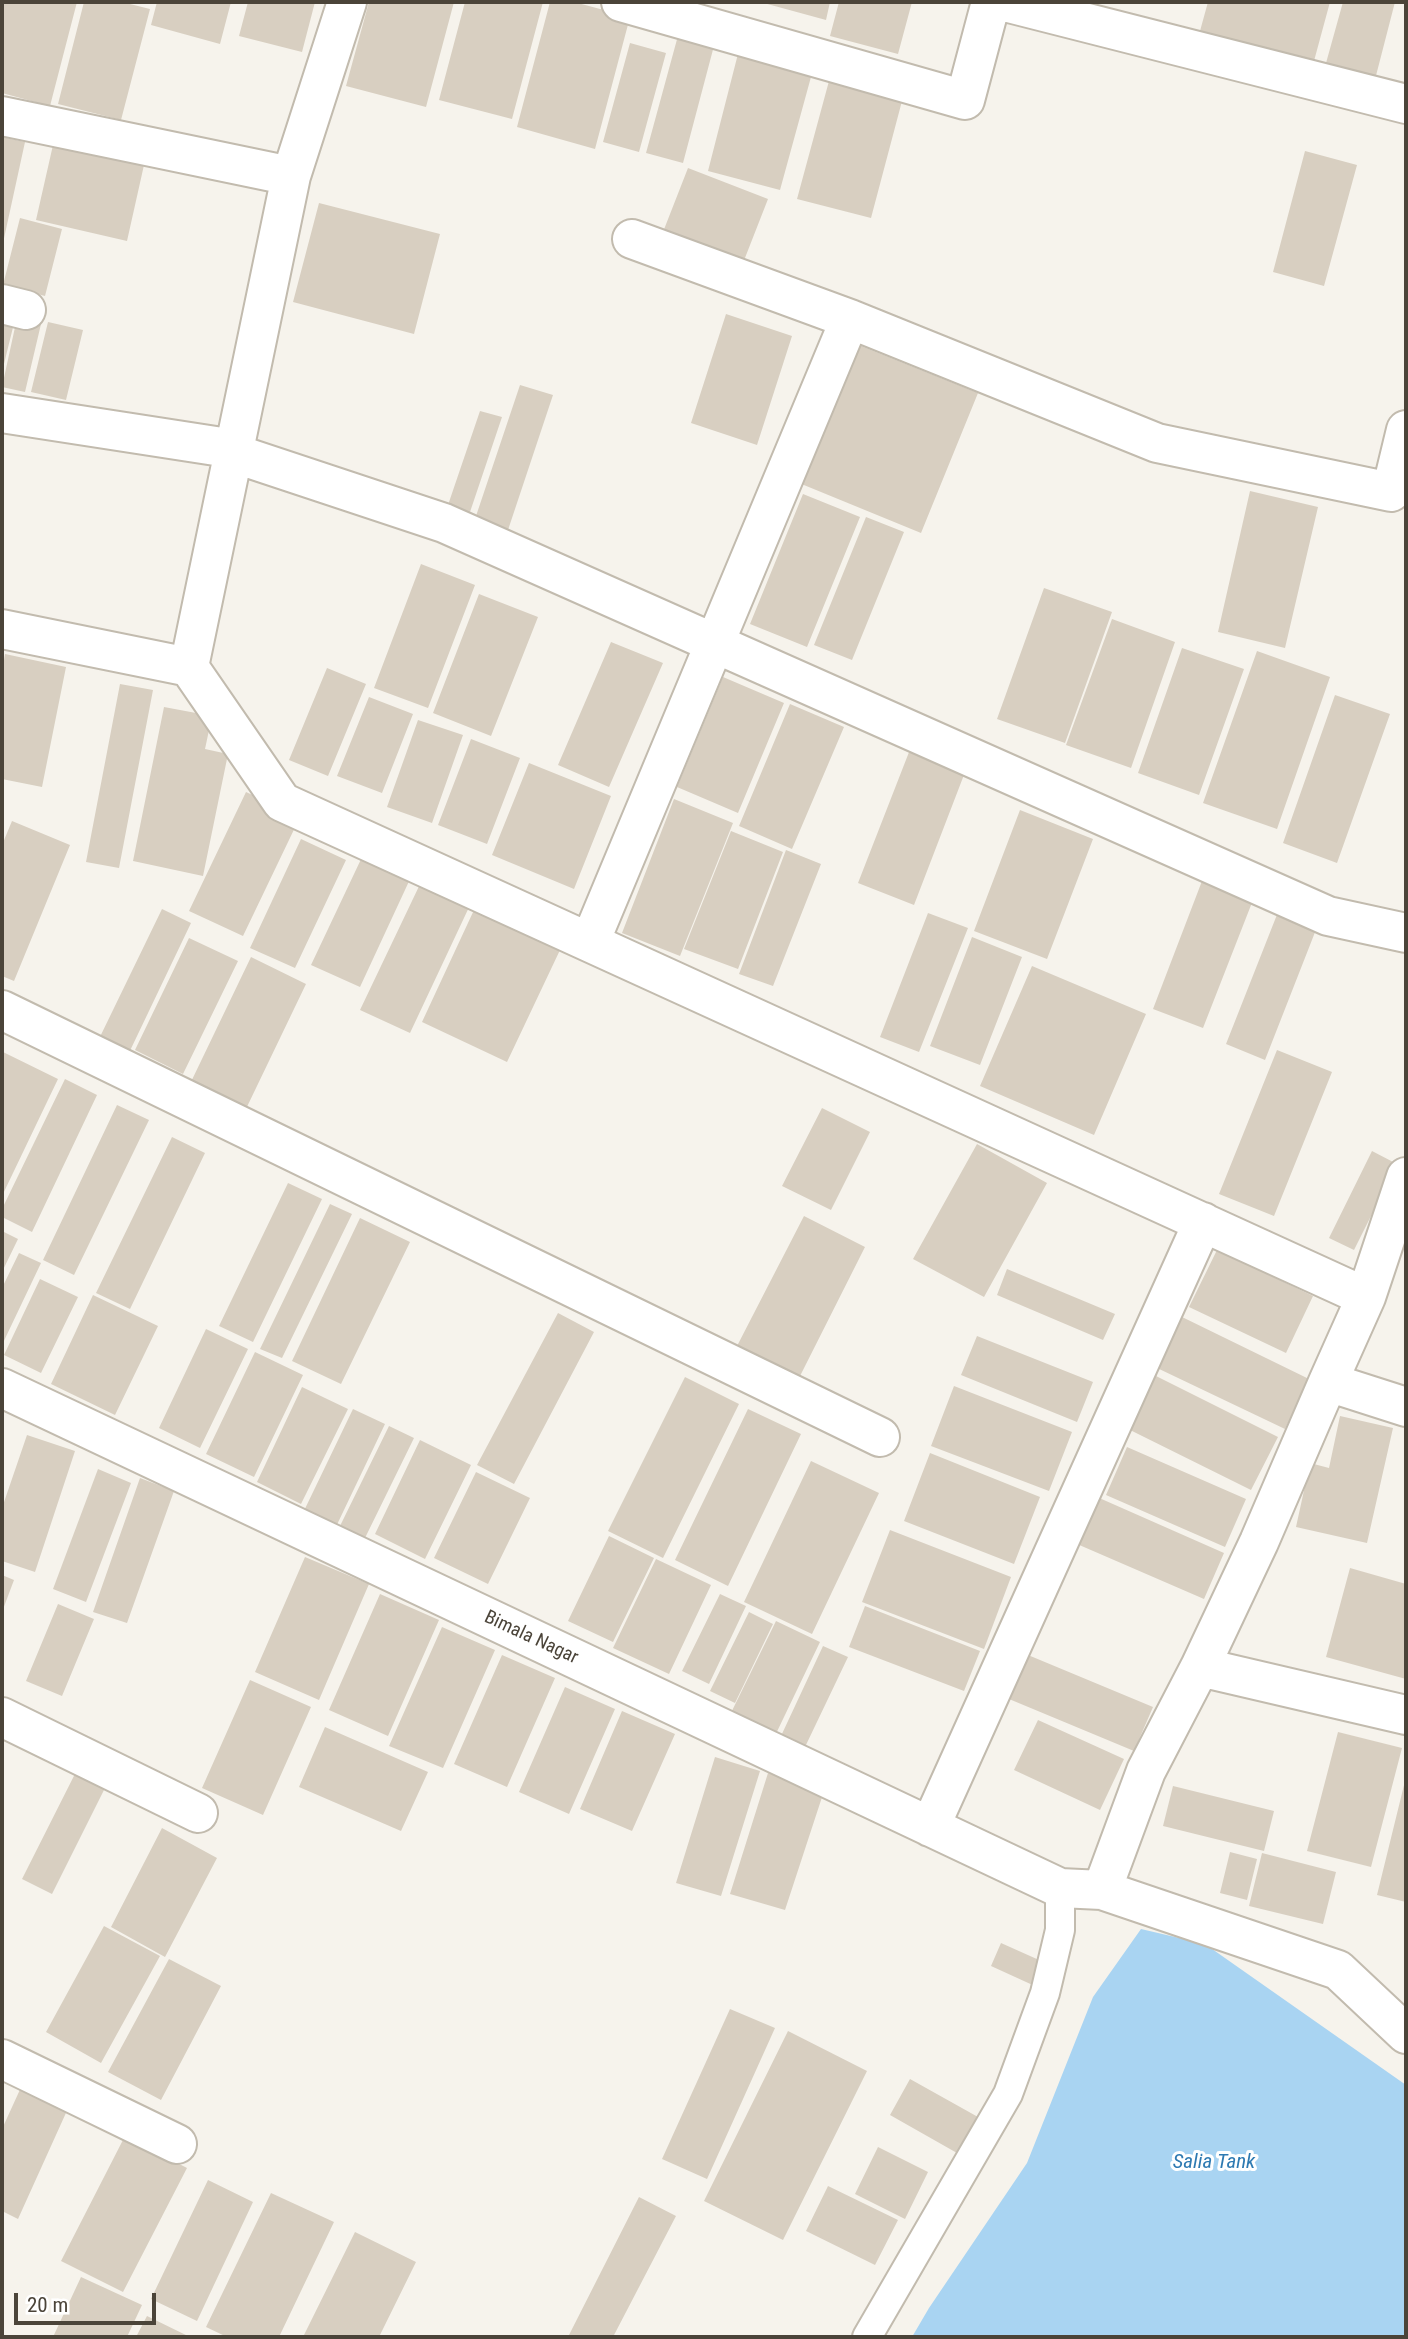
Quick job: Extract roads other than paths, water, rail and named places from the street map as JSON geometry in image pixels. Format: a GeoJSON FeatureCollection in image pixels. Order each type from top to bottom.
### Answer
{"type":"FeatureCollection","features":[{"type":"Feature","properties":{"kind":"street"},"geometry":{"type":"LineString","coordinates":[[189,667],[291,176],[347,2]]}},
{"type":"Feature","properties":{"kind":"street"},"geometry":{"type":"LineString","coordinates":[[621,2],[965,100],[991,2]]}},
{"type":"Feature","properties":{"kind":"street"},"geometry":{"type":"LineString","coordinates":[[1005,2],[1406,104]]}},
{"type":"Feature","properties":{"kind":"street"},"geometry":{"type":"LineString","coordinates":[[2,116],[291,176]]}},
{"type":"Feature","properties":{"kind":"street"},"geometry":{"type":"LineString","coordinates":[[632,239],[850,319],[1157,443],[1391,492],[1406,430]]}},
{"type":"Feature","properties":{"kind":"street"},"geometry":{"type":"LineString","coordinates":[[590,942],[850,319]]}},
{"type":"Feature","properties":{"kind":"street"},"geometry":{"type":"LineString","coordinates":[[2,413],[222,447],[233,453],[444,523],[1328,916],[1406,933]]}},
{"type":"Feature","properties":{"kind":"street"},"geometry":{"type":"LineString","coordinates":[[2,629],[189,667],[282,802],[1366,1297]]}},
{"type":"Feature","properties":{"kind":"street"},"geometry":{"type":"LineString","coordinates":[[2,1010],[880,1437]]}},
{"type":"Feature","properties":{"kind":"street"},"geometry":{"type":"LineString","coordinates":[[1102,1890],[1146,1771],[1200,1667],[1259,1542],[1366,1297],[1406,1177]]}},
{"type":"Feature","properties":{"kind":"street"},"geometry":{"type":"LineString","coordinates":[[930,1827],[1203,1222]]}},
{"type":"Feature","properties":{"kind":"street"},"geometry":{"type":"LineString","coordinates":[[1328,1382],[1406,1407]]}},
{"type":"Feature","properties":{"kind":"street","name":"Bimala Nagar"},"geometry":{"type":"LineString","coordinates":[[2,1388],[1060,1888]]}},
{"type":"Feature","properties":{"kind":"street"},"geometry":{"type":"LineString","coordinates":[[1200,1667],[1406,1715]]}},
{"type":"Feature","properties":{"kind":"street"},"geometry":{"type":"LineString","coordinates":[[2,1717],[198,1812]]}},
{"type":"Feature","properties":{"kind":"street"},"geometry":{"type":"LineString","coordinates":[[1060,1888],[1102,1890],[1338,1970],[1406,2034]]}},
{"type":"Feature","properties":{"kind":"street"},"geometry":{"type":"LineString","coordinates":[[2,2059],[177,2144]]}},
{"type":"Feature","properties":{"kind":"lane"},"geometry":{"type":"LineString","coordinates":[[867,2337],[1009,2094],[1045,1993],[1060,1930],[1060,1888]]}},
{"type":"Feature","properties":{"kind":"water","name":"Salia Tank"},"geometry":{"type":"Polygon","coordinates":[[[1141,1929],[1205,1944],[1406,2085],[1406,2337],[912,2337],[1027,2163],[1093,1997],[1141,1929]]]}}]}
